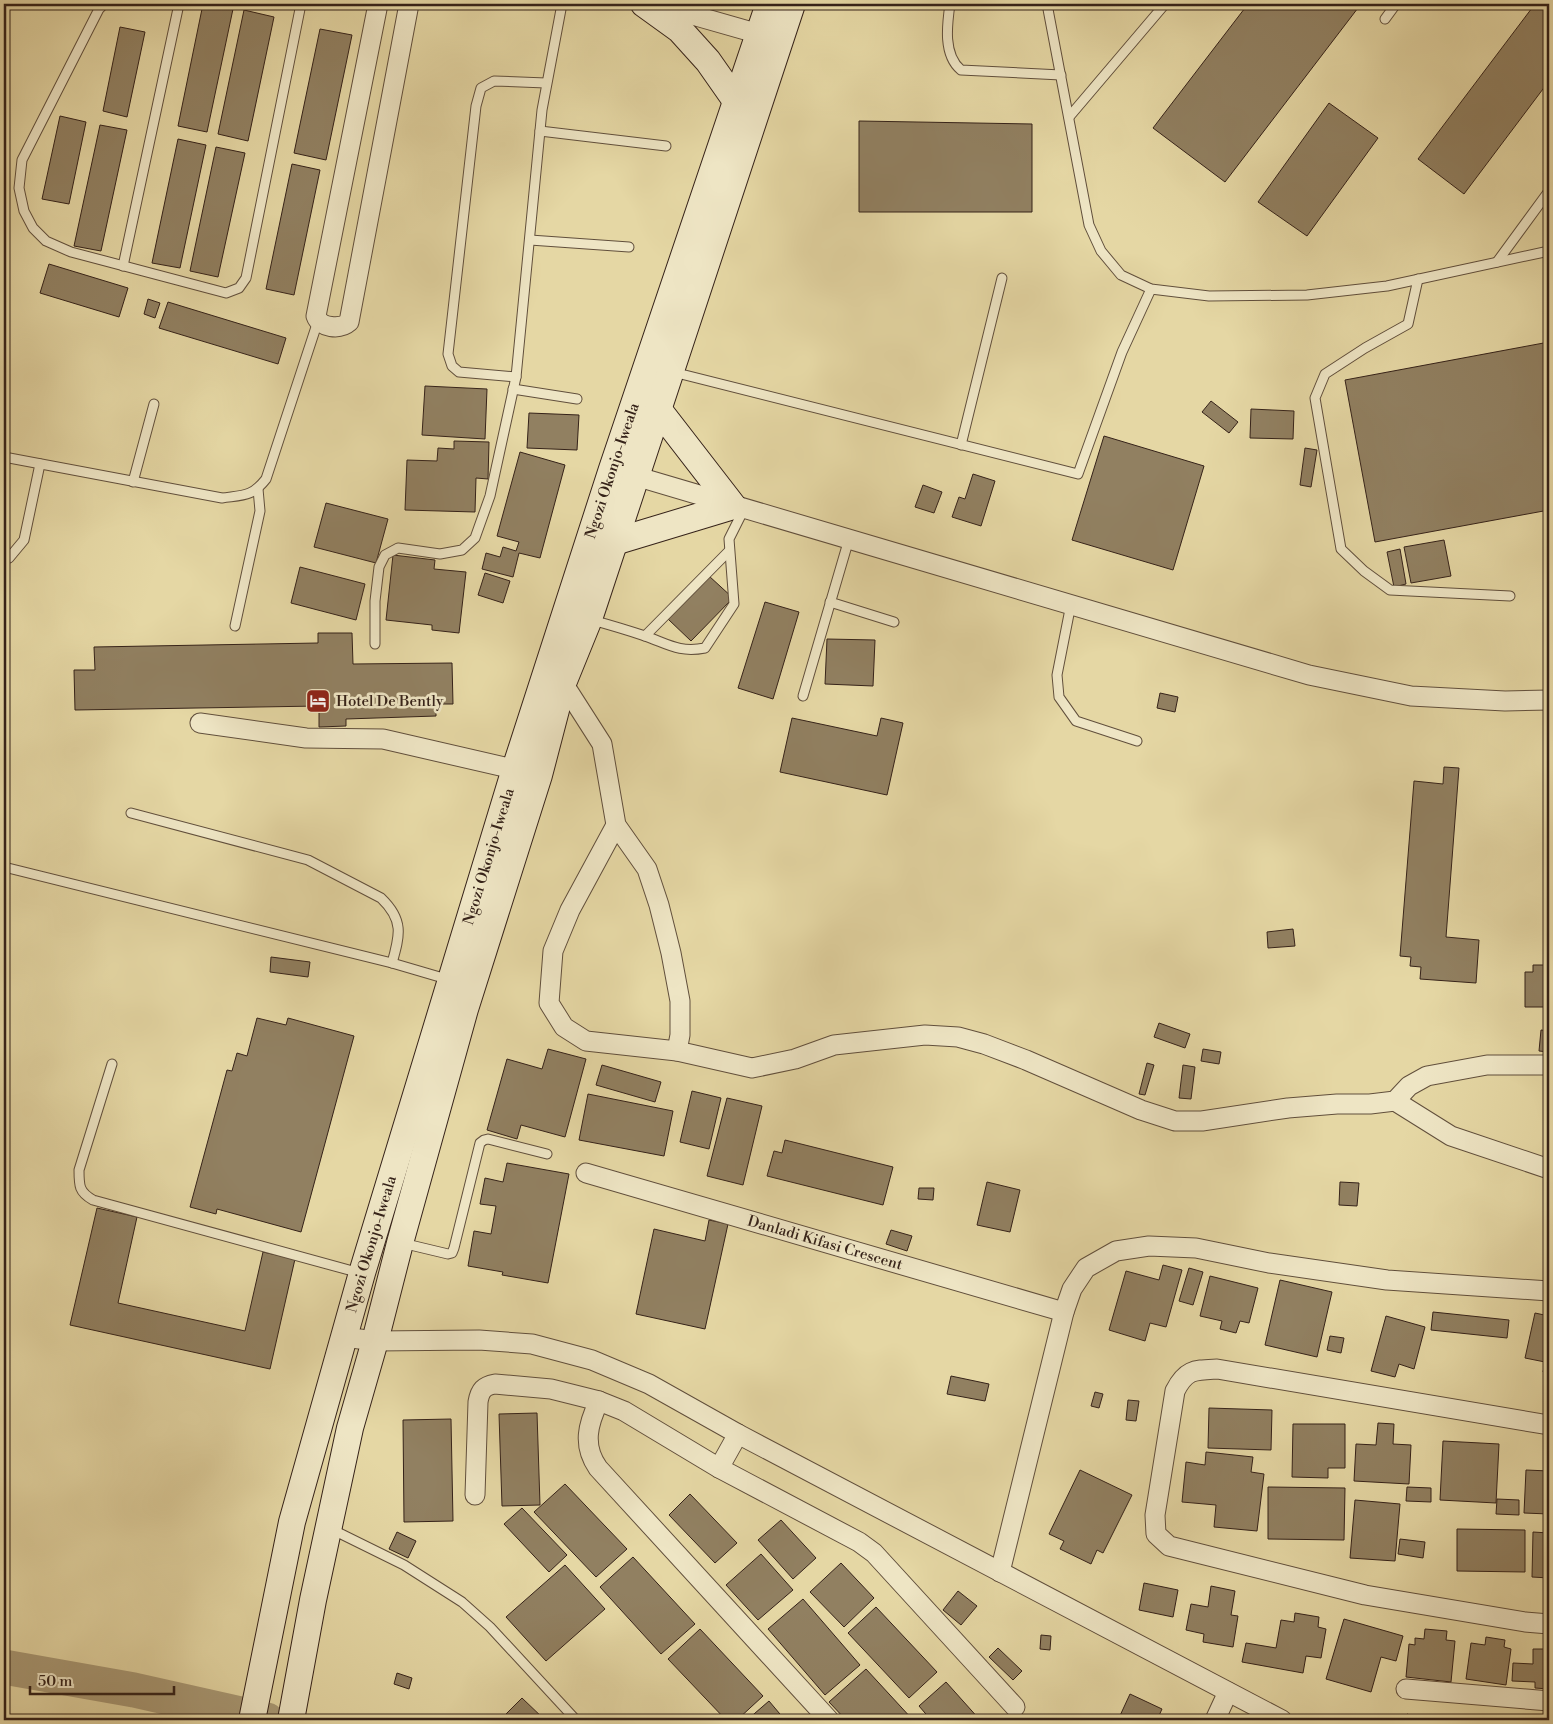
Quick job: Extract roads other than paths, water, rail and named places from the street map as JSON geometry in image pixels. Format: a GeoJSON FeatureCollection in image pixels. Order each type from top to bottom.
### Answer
{"type":"FeatureCollection","features":[{"type":"Feature","properties":{"kind":"street"},"geometry":{"type":"LineString","coordinates":[[378,4],[316,316],[318,321],[323,324],[338,327],[345,326],[349,322],[409,4]]}},
{"type":"Feature","properties":{"kind":"street"},"geometry":{"type":"LineString","coordinates":[[644,4],[680,30],[708,61],[736,101]]}},
{"type":"Feature","properties":{"kind":"street"},"geometry":{"type":"LineString","coordinates":[[654,4],[770,37]]}},
{"type":"Feature","properties":{"kind":"street","name":"Ngozi Okonjo-Iweala"},"geometry":{"type":"LineString","coordinates":[[252,1720],[292,1522],[362,1273],[451,980],[527,772],[589,619],[614,542],[624,472],[658,409],[670,372],[770,37],[769,4]]}},
{"type":"Feature","properties":{"kind":"street","name":"Ngozi Okonjo-Iweala"},"geometry":{"type":"LineString","coordinates":[[291,1720],[313,1600],[350,1428],[465,1009],[527,772],[624,472],[736,101],[770,37],[792,4]]}},
{"type":"Feature","properties":{"kind":"street"},"geometry":{"type":"LineString","coordinates":[[658,409],[738,507]]}},
{"type":"Feature","properties":{"kind":"street"},"geometry":{"type":"LineString","coordinates":[[624,472],[1309,675],[1411,696],[1505,701],[1549,700]]}},
{"type":"Feature","properties":{"kind":"street"},"geometry":{"type":"LineString","coordinates":[[614,542],[738,507]]}},
{"type":"Feature","properties":{"kind":"street"},"geometry":{"type":"LineString","coordinates":[[563,683],[602,744],[616,825],[647,869],[659,904],[680,1001],[680,1035],[677,1051]]}},
{"type":"Feature","properties":{"kind":"street"},"geometry":{"type":"LineString","coordinates":[[200,723],[306,738],[383,739],[527,772]]}},
{"type":"Feature","properties":{"kind":"street"},"geometry":{"type":"LineString","coordinates":[[616,825],[570,910],[553,951],[549,1003],[564,1028],[586,1040],[677,1051],[752,1068],[795,1059],[834,1045],[925,1035],[958,1037],[984,1044],[1026,1060],[1142,1110],[1175,1121],[1202,1122],[1288,1108],[1395,1101],[1451,1136],[1549,1169]]}},
{"type":"Feature","properties":{"kind":"street"},"geometry":{"type":"LineString","coordinates":[[1395,1101],[1409,1086],[1427,1076],[1487,1065],[1549,1065]]}},
{"type":"Feature","properties":{"kind":"street","name":"Danladi Kifasi Crescent"},"geometry":{"type":"LineString","coordinates":[[586,1173],[1064,1312]]}},
{"type":"Feature","properties":{"kind":"street"},"geometry":{"type":"LineString","coordinates":[[1000,1572],[1064,1312],[1072,1289],[1086,1268],[1116,1251],[1149,1246],[1196,1248],[1269,1263],[1388,1280],[1549,1291]]}},
{"type":"Feature","properties":{"kind":"street"},"geometry":{"type":"LineString","coordinates":[[344,1337],[375,1341],[479,1340],[532,1344],[592,1360],[648,1384],[738,1434],[1282,1720]]}},
{"type":"Feature","properties":{"kind":"street"},"geometry":{"type":"LineString","coordinates":[[1549,1425],[1218,1369],[1197,1370],[1181,1378],[1175,1391],[1155,1515],[1156,1534],[1169,1546],[1365,1595],[1525,1622],[1549,1624]]}},
{"type":"Feature","properties":{"kind":"street"},"geometry":{"type":"LineString","coordinates":[[475,1495],[478,1402],[480,1392],[486,1386],[495,1384],[551,1389],[599,1401],[624,1411],[719,1468],[859,1542],[874,1553],[1016,1707]]}},
{"type":"Feature","properties":{"kind":"street"},"geometry":{"type":"LineString","coordinates":[[599,1401],[591,1419],[589,1430],[591,1458],[598,1468],[829,1720]]}},
{"type":"Feature","properties":{"kind":"street"},"geometry":{"type":"LineString","coordinates":[[719,1468],[738,1434]]}},
{"type":"Feature","properties":{"kind":"street"},"geometry":{"type":"LineString","coordinates":[[1406,1689],[1549,1701]]}},
{"type":"Feature","properties":{"kind":"street"},"geometry":{"type":"LineString","coordinates":[[1215,1720],[1228,1692]]}},
{"type":"Feature","properties":{"kind":"lane"},"geometry":{"type":"LineString","coordinates":[[104,4],[99,9],[22,160],[19,188],[24,211],[33,228],[46,241],[71,252],[226,293],[240,288],[246,278],[301,4]]}},
{"type":"Feature","properties":{"kind":"lane"},"geometry":{"type":"LineString","coordinates":[[123,266],[179,4]]}},
{"type":"Feature","properties":{"kind":"lane"},"geometry":{"type":"LineString","coordinates":[[375,644],[375,601],[379,567],[385,555],[398,548],[440,554],[462,550],[475,538],[490,496],[516,377],[540,131],[546,83],[562,4]]}},
{"type":"Feature","properties":{"kind":"lane"},"geometry":{"type":"LineString","coordinates":[[950,4],[948,16],[950,57],[961,70],[1061,75]]}},
{"type":"Feature","properties":{"kind":"lane"},"geometry":{"type":"LineString","coordinates":[[1047,4],[1089,226],[1101,251],[1121,274],[1151,289],[1209,296],[1307,295],[1387,286],[1549,251]]}},
{"type":"Feature","properties":{"kind":"lane"},"geometry":{"type":"LineString","coordinates":[[1069,117],[1165,4]]}},
{"type":"Feature","properties":{"kind":"lane"},"geometry":{"type":"LineString","coordinates":[[1385,19],[1396,4]]}},
{"type":"Feature","properties":{"kind":"lane"},"geometry":{"type":"LineString","coordinates":[[516,377],[459,372],[452,366],[448,354],[476,106],[481,88],[494,80],[546,83]]}},
{"type":"Feature","properties":{"kind":"lane"},"geometry":{"type":"LineString","coordinates":[[540,131],[666,146]]}},
{"type":"Feature","properties":{"kind":"lane"},"geometry":{"type":"LineString","coordinates":[[1497,262],[1549,192]]}},
{"type":"Feature","properties":{"kind":"lane"},"geometry":{"type":"LineString","coordinates":[[530,240],[629,247]]}},
{"type":"Feature","properties":{"kind":"lane"},"geometry":{"type":"LineString","coordinates":[[961,445],[1002,278]]}},
{"type":"Feature","properties":{"kind":"lane"},"geometry":{"type":"LineString","coordinates":[[1418,279],[1408,324],[1365,348],[1325,374],[1315,398],[1341,549],[1364,571],[1390,590],[1510,596]]}},
{"type":"Feature","properties":{"kind":"lane"},"geometry":{"type":"LineString","coordinates":[[670,372],[1078,474],[1122,352],[1151,289]]}},
{"type":"Feature","properties":{"kind":"lane"},"geometry":{"type":"LineString","coordinates":[[4,457],[222,498],[249,494],[258,489],[266,479],[318,321]]}},
{"type":"Feature","properties":{"kind":"lane"},"geometry":{"type":"LineString","coordinates":[[513,389],[577,399]]}},
{"type":"Feature","properties":{"kind":"lane"},"geometry":{"type":"LineString","coordinates":[[133,482],[154,404]]}},
{"type":"Feature","properties":{"kind":"lane"},"geometry":{"type":"LineString","coordinates":[[4,558],[9,558],[17,551],[24,540],[40,464]]}},
{"type":"Feature","properties":{"kind":"lane"},"geometry":{"type":"LineString","coordinates":[[235,626],[260,511],[258,489]]}},
{"type":"Feature","properties":{"kind":"lane"},"geometry":{"type":"LineString","coordinates":[[589,619],[645,636],[678,649],[691,651],[705,648],[734,604],[729,538],[738,507]]}},
{"type":"Feature","properties":{"kind":"lane"},"geometry":{"type":"LineString","coordinates":[[803,696],[849,539]]}},
{"type":"Feature","properties":{"kind":"lane"},"geometry":{"type":"LineString","coordinates":[[645,636],[729,551]]}},
{"type":"Feature","properties":{"kind":"lane"},"geometry":{"type":"LineString","coordinates":[[830,602],[894,622]]}},
{"type":"Feature","properties":{"kind":"lane"},"geometry":{"type":"LineString","coordinates":[[1070,604],[1057,675],[1058,697],[1076,721],[1137,741]]}},
{"type":"Feature","properties":{"kind":"lane"},"geometry":{"type":"LineString","coordinates":[[130,813],[308,860],[381,898],[390,907],[397,919],[398,941],[392,964]]}},
{"type":"Feature","properties":{"kind":"lane"},"geometry":{"type":"LineString","coordinates":[[4,867],[451,980]]}},
{"type":"Feature","properties":{"kind":"lane"},"geometry":{"type":"LineString","coordinates":[[112,1064],[79,1170],[79,1186],[84,1195],[93,1200],[362,1273]]}},
{"type":"Feature","properties":{"kind":"lane"},"geometry":{"type":"LineString","coordinates":[[400,1243],[448,1254],[452,1253],[480,1143],[484,1140],[488,1139],[547,1154]]}},
{"type":"Feature","properties":{"kind":"lane"},"geometry":{"type":"LineString","coordinates":[[328,1528],[404,1565],[462,1602],[490,1627],[576,1720]]}},
{"type":"Feature","properties":{"kind":"waterway"},"geometry":{"type":"LineString","coordinates":[[4,1667],[134,1690],[267,1720]]}},
{"type":"Feature","properties":{"kind":"place","name":"Hotel De Bently"},"geometry":{"type":"Point","coordinates":[318,701]}}]}
